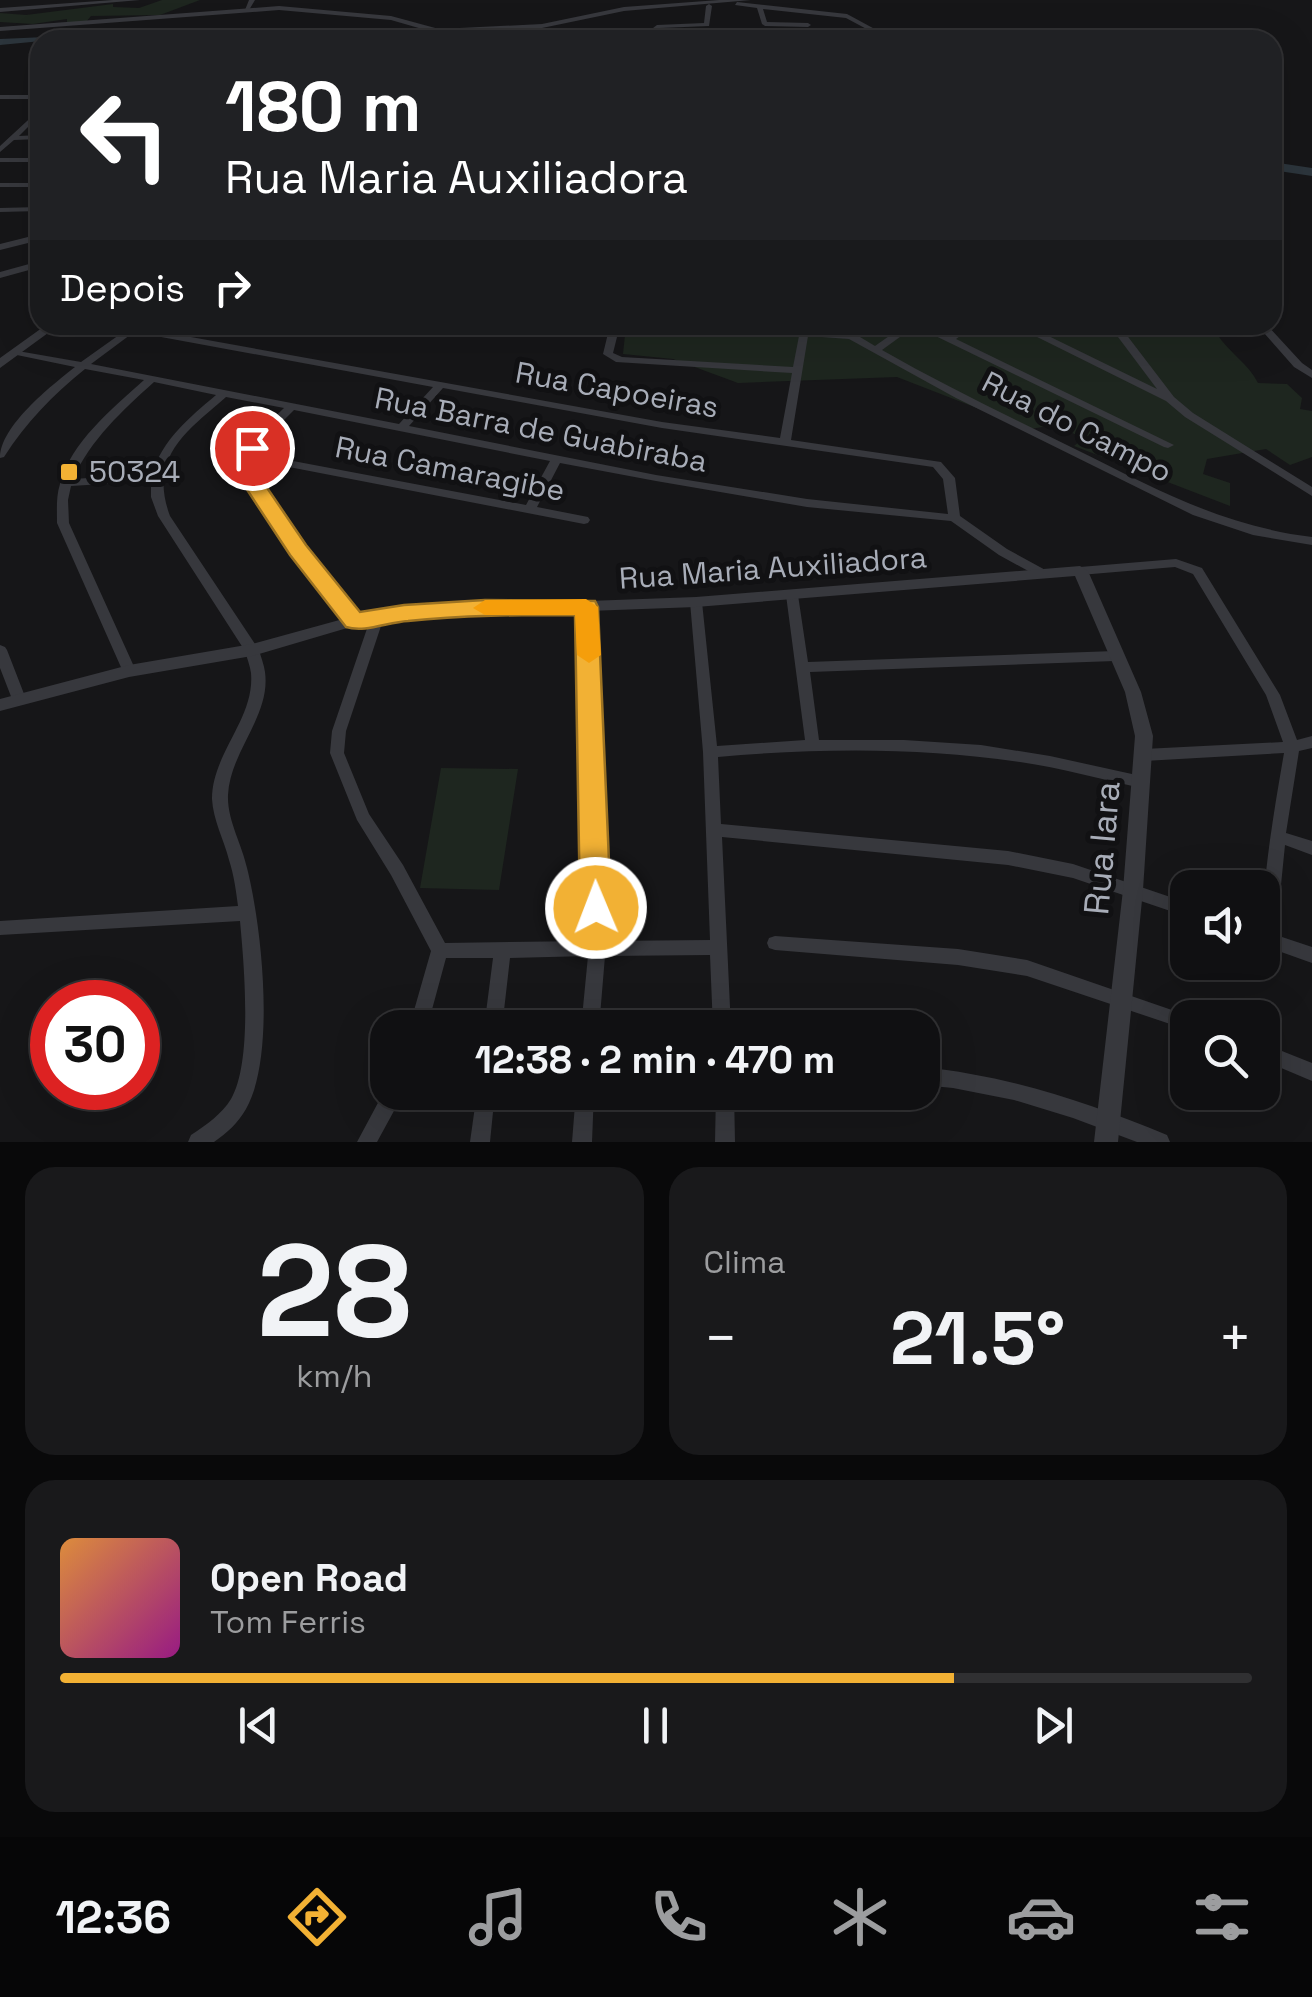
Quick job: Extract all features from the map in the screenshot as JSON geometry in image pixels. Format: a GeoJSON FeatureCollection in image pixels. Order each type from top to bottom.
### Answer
{"type":"FeatureCollection","features":[{"type":"Feature","properties":{"kind":"street"},"geometry":{"type":"LineString","coordinates":[[0,6],[73,0],[82,4]]}},
{"type":"Feature","properties":{"kind":"street"},"geometry":{"type":"LineString","coordinates":[[0,6],[137,0]]}},
{"type":"Feature","properties":{"kind":"street"},"geometry":{"type":"LineString","coordinates":[[737,4],[748,0]]}},
{"type":"Feature","properties":{"kind":"street"},"geometry":{"type":"LineString","coordinates":[[0,30],[249,4],[376,16],[436,30]]}},
{"type":"Feature","properties":{"kind":"street"},"geometry":{"type":"LineString","coordinates":[[460,30],[542,26],[624,9],[737,4],[852,17],[875,30]]}},
{"type":"Feature","properties":{"kind":"street"},"geometry":{"type":"LineString","coordinates":[[654,30],[659,26],[707,25],[709,6]]}},
{"type":"Feature","properties":{"kind":"street"},"geometry":{"type":"LineString","coordinates":[[758,6],[766,24],[808,25]]}},
{"type":"Feature","properties":{"kind":"street"},"geometry":{"type":"LineString","coordinates":[[0,97],[30,97]]}},
{"type":"Feature","properties":{"kind":"street"},"geometry":{"type":"LineString","coordinates":[[0,150],[30,121]]}},
{"type":"Feature","properties":{"kind":"street"},"geometry":{"type":"LineString","coordinates":[[13,138],[30,137]]}},
{"type":"Feature","properties":{"kind":"street"},"geometry":{"type":"LineString","coordinates":[[0,160],[30,160]]}},
{"type":"Feature","properties":{"kind":"street"},"geometry":{"type":"LineString","coordinates":[[0,185],[30,185]]}},
{"type":"Feature","properties":{"kind":"street"},"geometry":{"type":"LineString","coordinates":[[0,210],[30,210]]}},
{"type":"Feature","properties":{"kind":"street"},"geometry":{"type":"LineString","coordinates":[[0,247],[30,240]]}},
{"type":"Feature","properties":{"kind":"street"},"geometry":{"type":"LineString","coordinates":[[0,275],[30,267]]}},
{"type":"Feature","properties":{"kind":"street"},"geometry":{"type":"LineString","coordinates":[[0,364],[39,335]]}},
{"type":"Feature","properties":{"kind":"street"},"geometry":{"type":"LineString","coordinates":[[0,455],[20,423],[126,335]]}},
{"type":"Feature","properties":{"kind":"street","name":"Rua Capoeiras"},"geometry":{"type":"LineString","coordinates":[[179,335],[785,443],[926,462],[946,470],[953,492],[954,518]]}},
{"type":"Feature","properties":{"kind":"street"},"geometry":{"type":"LineString","coordinates":[[612,335],[608,354],[620,360],[796,370]]}},
{"type":"Feature","properties":{"kind":"street"},"geometry":{"type":"LineString","coordinates":[[785,443],[804,335]]}},
{"type":"Feature","properties":{"kind":"street"},"geometry":{"type":"LineString","coordinates":[[827,335],[850,336]]}},
{"type":"Feature","properties":{"kind":"street"},"geometry":{"type":"LineString","coordinates":[[876,350],[897,335]]}},
{"type":"Feature","properties":{"kind":"street","name":"Rua do Campo"},"geometry":{"type":"LineString","coordinates":[[939,335],[1168,445]]}},
{"type":"Feature","properties":{"kind":"street"},"geometry":{"type":"LineString","coordinates":[[949,340],[956,335]]}},
{"type":"Feature","properties":{"kind":"street","name":"Rua do Campo"},"geometry":{"type":"LineString","coordinates":[[1039,335],[1170,399],[1206,428],[1312,492]]}},
{"type":"Feature","properties":{"kind":"street","name":"Rua do Campo"},"geometry":{"type":"LineString","coordinates":[[1120,335],[1170,399]]}},
{"type":"Feature","properties":{"kind":"street"},"geometry":{"type":"LineString","coordinates":[[1271,335],[1312,375]]}},
{"type":"Feature","properties":{"kind":"street","name":"Rua do Campo"},"geometry":{"type":"LineString","coordinates":[[850,336],[987,411],[1199,515],[1252,533],[1312,541]]}},
{"type":"Feature","properties":{"kind":"street","name":"Rua Barra de Guabiraba"},"geometry":{"type":"LineString","coordinates":[[16,352],[556,460],[790,500],[954,518],[1002,552],[1045,574]]}},
{"type":"Feature","properties":{"kind":"street"},"geometry":{"type":"LineString","coordinates":[[129,671],[64,523],[61,506],[65,484],[92,435],[151,379]]}},
{"type":"Feature","properties":{"kind":"street"},"geometry":{"type":"LineString","coordinates":[[401,429],[441,384]]}},
{"type":"Feature","properties":{"kind":"street"},"geometry":{"type":"LineString","coordinates":[[198,1142],[216,1130],[240,1101],[252,1065],[246,914],[240,868],[220,802],[223,769],[258,700],[260,672],[252,650],[164,516],[154,477],[174,439],[224,393]]}},
{"type":"Feature","properties":{"kind":"street"},"geometry":{"type":"LineString","coordinates":[[290,408],[248,456],[248,476],[298,550],[354,622]]}},
{"type":"Feature","properties":{"kind":"street","name":"Rua Camaragibe"},"geometry":{"type":"LineString","coordinates":[[248,456],[584,520]]}},
{"type":"Feature","properties":{"kind":"street"},"geometry":{"type":"LineString","coordinates":[[530,509],[556,460]]}},
{"type":"Feature","properties":{"kind":"street"},"geometry":{"type":"LineString","coordinates":[[65,484],[154,477]]}},
{"type":"Feature","properties":{"kind":"street"},"geometry":{"type":"LineString","coordinates":[[1080,571],[1176,562],[1198,571],[1273,694],[1292,747],[1273,870]]}},
{"type":"Feature","properties":{"kind":"street","name":"Rua Maria Auxiliadora"},"geometry":{"type":"LineString","coordinates":[[0,705],[129,671],[252,650],[377,617],[485,608],[696,602],[1080,571]]}},
{"type":"Feature","properties":{"kind":"street","name":"Rua Iara"},"geometry":{"type":"LineString","coordinates":[[1080,571],[1141,719],[1144,755],[1106,1142]]}},
{"type":"Feature","properties":{"kind":"street"},"geometry":{"type":"LineString","coordinates":[[792,594],[813,745]]}},
{"type":"Feature","properties":{"kind":"street"},"geometry":{"type":"LineString","coordinates":[[696,602],[710,752],[721,1010]]}},
{"type":"Feature","properties":{"kind":"street"},"geometry":{"type":"LineString","coordinates":[[586,607],[596,947],[591,1010]]}},
{"type":"Feature","properties":{"kind":"street"},"geometry":{"type":"LineString","coordinates":[[377,617],[339,731],[337,752],[362,816],[397,870],[440,951],[423,1010]]}},
{"type":"Feature","properties":{"kind":"street"},"geometry":{"type":"LineString","coordinates":[[0,650],[19,699]]}},
{"type":"Feature","properties":{"kind":"street"},"geometry":{"type":"LineString","coordinates":[[803,667],[1115,656]]}},
{"type":"Feature","properties":{"kind":"street"},"geometry":{"type":"LineString","coordinates":[[1144,755],[1292,747],[1312,742]]}},
{"type":"Feature","properties":{"kind":"street"},"geometry":{"type":"LineString","coordinates":[[710,752],[813,745],[970,750],[1024,756],[1141,782]]}},
{"type":"Feature","properties":{"kind":"street"},"geometry":{"type":"LineString","coordinates":[[713,830],[1008,858],[1073,871],[1170,903]]}},
{"type":"Feature","properties":{"kind":"street"},"geometry":{"type":"LineString","coordinates":[[1277,836],[1312,848]]}},
{"type":"Feature","properties":{"kind":"street"},"geometry":{"type":"LineString","coordinates":[[0,928],[246,914]]}},
{"type":"Feature","properties":{"kind":"street"},"geometry":{"type":"LineString","coordinates":[[775,942],[975,959],[1027,968],[1170,1016]]}},
{"type":"Feature","properties":{"kind":"street"},"geometry":{"type":"LineString","coordinates":[[1280,944],[1312,956]]}},
{"type":"Feature","properties":{"kind":"street"},"geometry":{"type":"LineString","coordinates":[[440,951],[717,946]]}},
{"type":"Feature","properties":{"kind":"street"},"geometry":{"type":"LineString","coordinates":[[495,1010],[502,952]]}},
{"type":"Feature","properties":{"kind":"street"},"geometry":{"type":"LineString","coordinates":[[1280,1059],[1312,1072]]}},
{"type":"Feature","properties":{"kind":"street"},"geometry":{"type":"LineString","coordinates":[[940,1079],[1004,1088],[1109,1120],[1160,1142]]}},
{"type":"Feature","properties":{"kind":"street"},"geometry":{"type":"LineString","coordinates":[[367,1142],[384,1110]]}},
{"type":"Feature","properties":{"kind":"street"},"geometry":{"type":"LineString","coordinates":[[480,1142],[484,1110]]}},
{"type":"Feature","properties":{"kind":"street"},"geometry":{"type":"LineString","coordinates":[[582,1142],[584,1110]]}},
{"type":"Feature","properties":{"kind":"street"},"geometry":{"type":"LineString","coordinates":[[724,1110],[725,1142]]}},
{"type":"Feature","properties":{"kind":"shaded area"},"geometry":{"type":"Polygon","coordinates":[[[162,0],[200,0],[160,15],[91,16],[85,23],[67,24],[67,19],[33,24],[0,22],[0,13],[26,15],[113,4],[139,8],[162,0]]]}},
{"type":"Feature","properties":{"kind":"shaded area"},"geometry":{"type":"Polygon","coordinates":[[[625,335],[844,335],[853,339],[847,335],[1218,335],[1258,383],[1287,384],[1302,398],[1300,409],[1312,411],[1312,457],[1290,465],[1266,449],[1207,459],[1203,474],[1230,483],[1230,506],[1074,446],[1084,438],[1053,425],[1031,429],[897,377],[738,383],[673,359],[623,354],[625,335]]]}},
{"type":"Feature","properties":{"kind":"shaded area"},"geometry":{"type":"Polygon","coordinates":[[[441,768],[518,769],[499,890],[420,888],[441,768]]]}},
{"type":"Feature","properties":{"kind":"waterway"},"geometry":{"type":"LineString","coordinates":[[0,42],[30,41]]}},
{"type":"Feature","properties":{"kind":"waterway"},"geometry":{"type":"LineString","coordinates":[[1282,168],[1312,172]]}},
{"type":"Feature","properties":{"kind":"slow traffic"},"geometry":{"type":"LineString","coordinates":[[485,608],[586,607],[589,655]]}},
{"type":"Feature","properties":{"kind":"place","name":"50324"},"geometry":{"type":"Point","coordinates":[69,472]}},
{"type":"Feature","properties":{"kind":"route"},"geometry":{"type":"LineString","coordinates":[[252,448],[245,464],[248,476],[298,550],[354,622],[404,613],[586,607],[596,908]]}}]}
